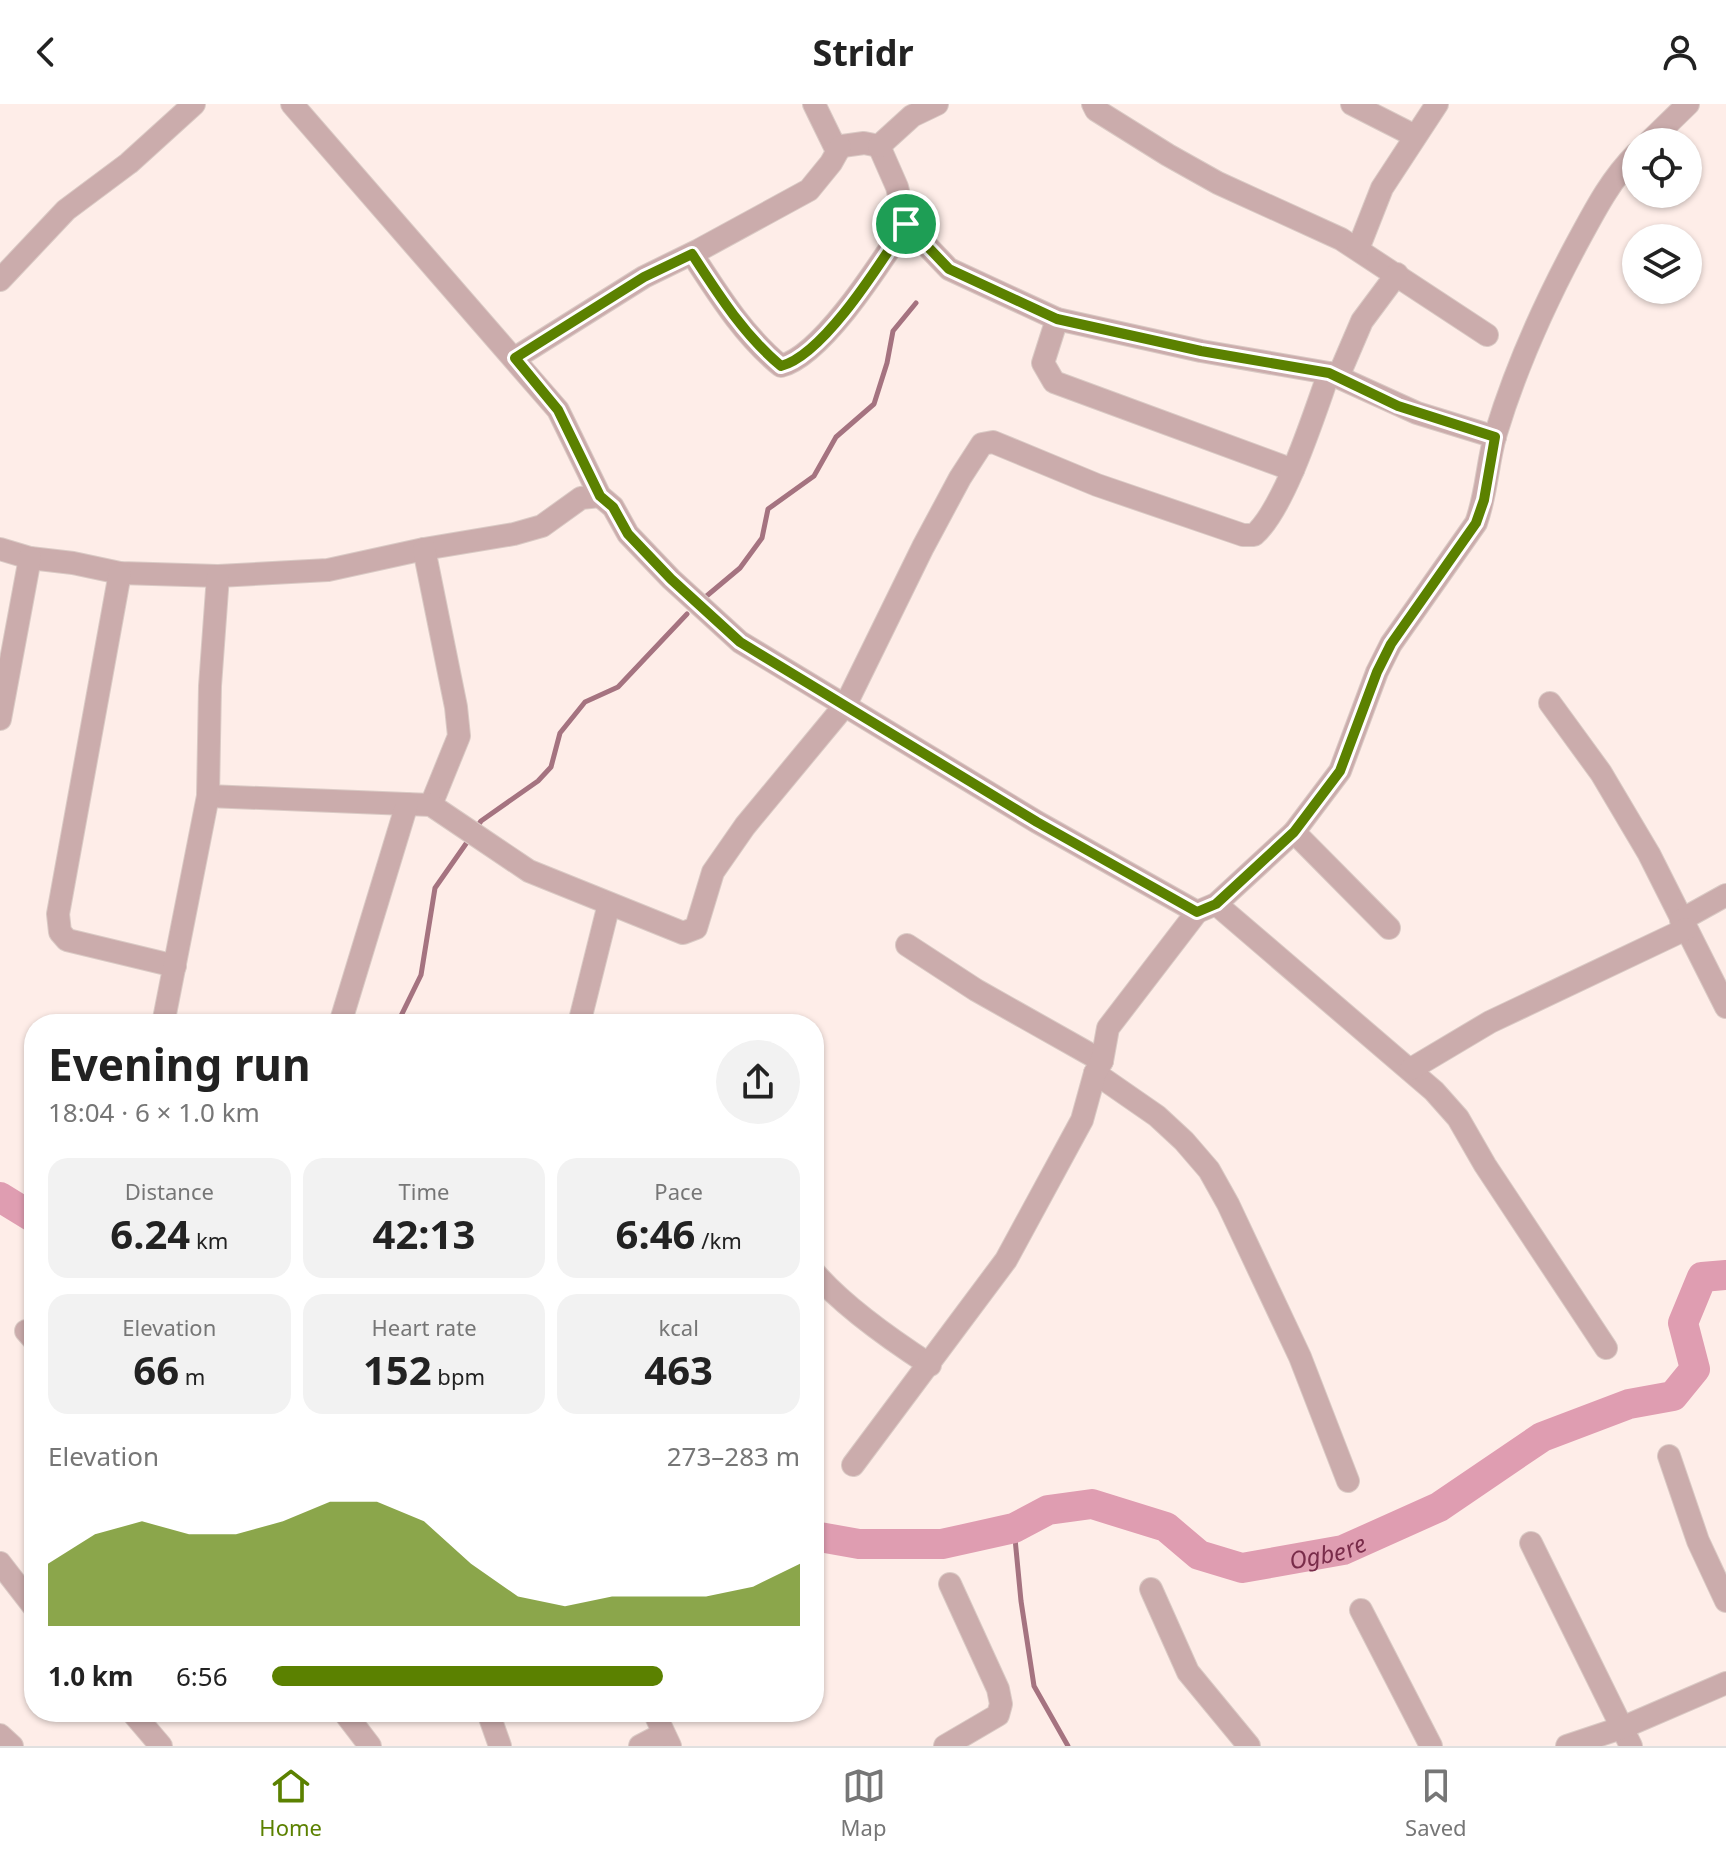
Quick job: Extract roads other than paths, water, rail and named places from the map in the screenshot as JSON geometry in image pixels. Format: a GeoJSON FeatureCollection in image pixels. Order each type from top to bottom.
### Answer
{"type":"FeatureCollection","features":[{"type":"Feature","properties":{"kind":"street"},"geometry":{"type":"LineString","coordinates":[[0,280],[66,210],[129,163],[194,104]]}},
{"type":"Feature","properties":{"kind":"street"},"geometry":{"type":"LineString","coordinates":[[292,104],[558,410],[600,496],[613,507],[628,534],[660,568],[740,642],[1025,814],[1206,908],[1411,1069],[1458,1118],[1485,1165],[1606,1348]]}},
{"type":"Feature","properties":{"kind":"street"},"geometry":{"type":"LineString","coordinates":[[814,104],[835,147],[864,143],[879,146]]}},
{"type":"Feature","properties":{"kind":"street"},"geometry":{"type":"LineString","coordinates":[[879,146],[912,116],[937,104]]}},
{"type":"Feature","properties":{"kind":"street"},"geometry":{"type":"LineString","coordinates":[[1093,104],[1096,110],[1218,183],[1358,249],[1487,335]]}},
{"type":"Feature","properties":{"kind":"street"},"geometry":{"type":"LineString","coordinates":[[1352,104],[1415,136]]}},
{"type":"Feature","properties":{"kind":"street"},"geometry":{"type":"LineString","coordinates":[[1358,249],[1382,188],[1437,104]]}},
{"type":"Feature","properties":{"kind":"street"},"geometry":{"type":"LineString","coordinates":[[1663,128],[1688,104]]}},
{"type":"Feature","properties":{"kind":"street"},"geometry":{"type":"LineString","coordinates":[[879,146],[897,187],[906,224],[949,269],[1057,319],[1201,351],[1334,375],[1417,413],[1495,437]]}},
{"type":"Feature","properties":{"kind":"street"},"geometry":{"type":"LineString","coordinates":[[515,358],[644,277],[809,190],[840,147]]}},
{"type":"Feature","properties":{"kind":"street"},"geometry":{"type":"LineString","coordinates":[[853,1465],[1006,1260],[1082,1120],[1108,1028],[1206,908],[1294,832],[1340,771],[1377,672],[1391,644],[1476,523],[1484,500],[1495,437],[1540,314],[1601,198],[1622,169]]}},
{"type":"Feature","properties":{"kind":"street"},"geometry":{"type":"LineString","coordinates":[[692,254],[737,319],[763,351],[781,366],[796,362],[855,301],[906,224]]}},
{"type":"Feature","properties":{"kind":"street"},"geometry":{"type":"LineString","coordinates":[[208,796],[431,805],[529,871],[683,933],[696,928],[713,872],[745,826],[846,704],[923,547],[982,444],[993,442],[1097,485],[1243,535],[1254,535],[1264,527],[1293,470],[1334,375],[1362,321],[1397,274]]}},
{"type":"Feature","properties":{"kind":"street"},"geometry":{"type":"LineString","coordinates":[[1057,319],[1043,363],[1054,382],[1293,470]]}},
{"type":"Feature","properties":{"kind":"street"},"geometry":{"type":"LineString","coordinates":[[0,549],[30,558],[120,573],[218,576],[328,570],[514,534],[542,526],[581,498],[600,496]]}},
{"type":"Feature","properties":{"kind":"street"},"geometry":{"type":"LineString","coordinates":[[424,549],[459,736],[431,805]]}},
{"type":"Feature","properties":{"kind":"street"},"geometry":{"type":"LineString","coordinates":[[0,716],[30,558]]}},
{"type":"Feature","properties":{"kind":"street"},"geometry":{"type":"LineString","coordinates":[[120,573],[58,914],[60,932],[67,940],[175,966]]}},
{"type":"Feature","properties":{"kind":"street"},"geometry":{"type":"LineString","coordinates":[[165,1014],[208,796],[210,686],[218,576]]}},
{"type":"Feature","properties":{"kind":"street"},"geometry":{"type":"LineString","coordinates":[[1550,703],[1601,773],[1649,854],[1726,1007]]}},
{"type":"Feature","properties":{"kind":"street"},"geometry":{"type":"LineString","coordinates":[[343,1014],[407,804]]}},
{"type":"Feature","properties":{"kind":"street"},"geometry":{"type":"LineString","coordinates":[[1294,832],[1389,928]]}},
{"type":"Feature","properties":{"kind":"street"},"geometry":{"type":"LineString","coordinates":[[1411,1069],[1490,1022],[1684,924],[1726,895]]}},
{"type":"Feature","properties":{"kind":"street"},"geometry":{"type":"LineString","coordinates":[[585,1014],[609,904]]}},
{"type":"Feature","properties":{"kind":"street"},"geometry":{"type":"LineString","coordinates":[[907,945],[1098,1067],[1184,1141],[1209,1170],[1300,1357],[1348,1481]]}},
{"type":"Feature","properties":{"kind":"street"},"geometry":{"type":"LineString","coordinates":[[824,1284],[930,1365]]}},
{"type":"Feature","properties":{"kind":"street"},"geometry":{"type":"LineString","coordinates":[[1669,1456],[1698,1541],[1726,1601]]}},
{"type":"Feature","properties":{"kind":"street"},"geometry":{"type":"LineString","coordinates":[[1531,1543],[1627,1737]]}},
{"type":"Feature","properties":{"kind":"street"},"geometry":{"type":"LineString","coordinates":[[0,1563],[24,1594]]}},
{"type":"Feature","properties":{"kind":"street"},"geometry":{"type":"LineString","coordinates":[[945,1746],[998,1715],[1001,1704],[998,1689],[950,1584]]}},
{"type":"Feature","properties":{"kind":"street"},"geometry":{"type":"LineString","coordinates":[[1151,1589],[1188,1672],[1249,1746]]}},
{"type":"Feature","properties":{"kind":"street"},"geometry":{"type":"LineString","coordinates":[[1361,1610],[1431,1746]]}},
{"type":"Feature","properties":{"kind":"street"},"geometry":{"type":"LineString","coordinates":[[1567,1746],[1627,1737],[1726,1683]]}},
{"type":"Feature","properties":{"kind":"street"},"geometry":{"type":"LineString","coordinates":[[141,1722],[161,1746]]}},
{"type":"Feature","properties":{"kind":"street"},"geometry":{"type":"LineString","coordinates":[[352,1722],[370,1746]]}},
{"type":"Feature","properties":{"kind":"street"},"geometry":{"type":"LineString","coordinates":[[492,1722],[500,1746]]}},
{"type":"Feature","properties":{"kind":"street"},"geometry":{"type":"LineString","coordinates":[[0,1735],[12,1746]]}},
{"type":"Feature","properties":{"kind":"street"},"geometry":{"type":"LineString","coordinates":[[640,1746],[667,1740]]}},
{"type":"Feature","properties":{"kind":"waterway"},"geometry":{"type":"LineString","coordinates":[[703,599],[740,568],[762,538],[768,509],[814,476],[836,437],[874,404],[893,331],[916,303]]}},
{"type":"Feature","properties":{"kind":"waterway"},"geometry":{"type":"LineString","coordinates":[[475,830],[481,821],[538,781],[551,767],[560,733],[585,702],[618,687],[687,614]]}},
{"type":"Feature","properties":{"kind":"waterway"},"geometry":{"type":"LineString","coordinates":[[402,1014],[421,975],[435,888],[470,838]]}},
{"type":"Feature","properties":{"kind":"waterway","name":"Ogbere"},"geometry":{"type":"LineString","coordinates":[[0,1197],[24,1212]]}},
{"type":"Feature","properties":{"kind":"waterway","name":"Ogbere"},"geometry":{"type":"LineString","coordinates":[[824,1538],[859,1544],[942,1544],[1014,1528],[1048,1510],[1092,1504],[1166,1527],[1199,1555],[1242,1568],[1343,1550],[1439,1507],[1542,1437],[1629,1404],[1673,1396],[1695,1369],[1683,1323],[1702,1277],[1726,1275]]}},
{"type":"Feature","properties":{"kind":"waterway"},"geometry":{"type":"LineString","coordinates":[[1014,1528],[1034,1686],[1068,1746]]}}]}
